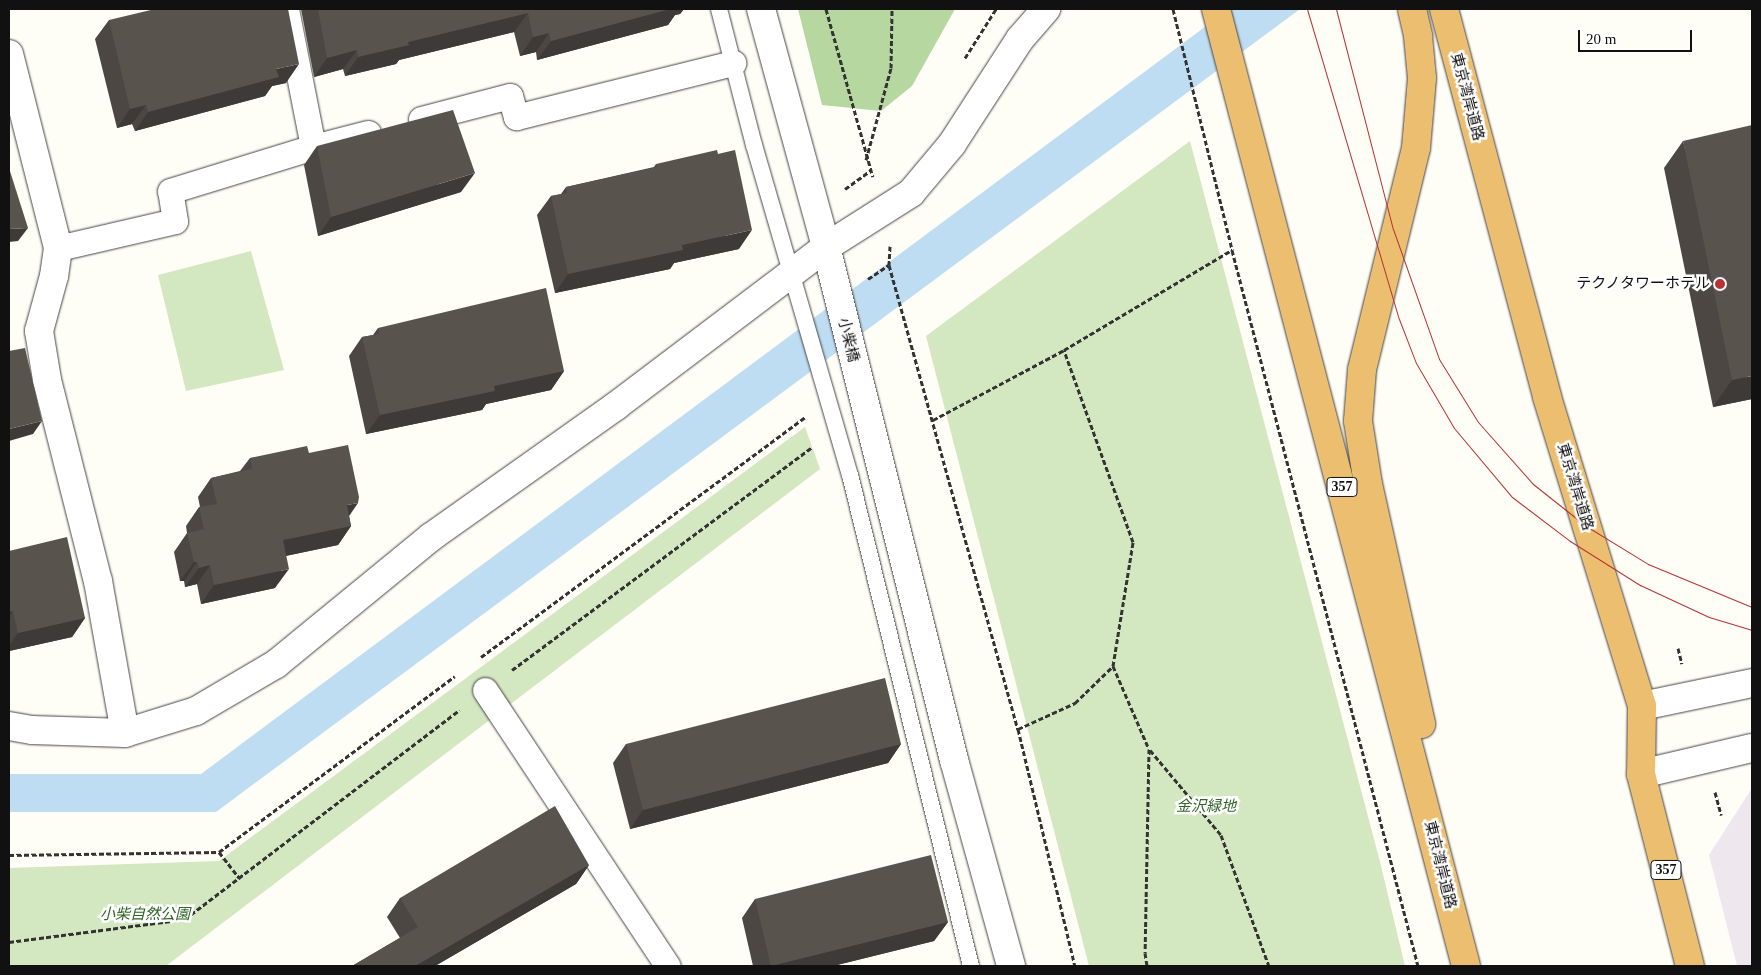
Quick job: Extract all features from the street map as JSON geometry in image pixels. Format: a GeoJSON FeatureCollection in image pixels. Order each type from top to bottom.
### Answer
{"type":"FeatureCollection","features":[{"type":"Feature","properties":{"kind":"highway","name":"東京湾岸道路"},"geometry":{"type":"LineString","coordinates":[[1216,9],[1466,966]]}},
{"type":"Feature","properties":{"kind":"highway","name":"357"},"geometry":{"type":"LineString","coordinates":[[1412,9],[1418,36],[1422,78],[1416,148],[1362,370],[1358,421],[1368,484],[1421,720],[1429,820]]}},
{"type":"Feature","properties":{"kind":"highway","name":"東京湾岸道路"},"geometry":{"type":"LineString","coordinates":[[1444,9],[1547,397],[1642,706],[1641,774],[1690,966]]}},
{"type":"Feature","properties":{"kind":"street"},"geometry":{"type":"LineString","coordinates":[[286,9],[313,147]]}},
{"type":"Feature","properties":{"kind":"street","name":"小柴橋"},"geometry":{"type":"LineString","coordinates":[[761,9],[826,246],[954,760],[1011,966]]}},
{"type":"Feature","properties":{"kind":"street"},"geometry":{"type":"LineString","coordinates":[[9,726],[32,730],[125,732],[196,712],[276,664],[431,537],[616,406],[826,246],[911,193],[952,144],[1020,39],[1046,9]]}},
{"type":"Feature","properties":{"kind":"street"},"geometry":{"type":"LineString","coordinates":[[9,54],[58,248],[54,276],[39,331],[47,380],[98,581],[125,732]]}},
{"type":"Feature","properties":{"kind":"street"},"geometry":{"type":"LineString","coordinates":[[58,248],[175,221],[170,192],[313,147],[510,96],[516,117],[733,63]]}},
{"type":"Feature","properties":{"kind":"street"},"geometry":{"type":"LineString","coordinates":[[1642,706],[1752,683]]}},
{"type":"Feature","properties":{"kind":"street"},"geometry":{"type":"LineString","coordinates":[[485,690],[668,966]]}},
{"type":"Feature","properties":{"kind":"street"},"geometry":{"type":"LineString","coordinates":[[1641,774],[1752,748]]}},
{"type":"Feature","properties":{"kind":"lane"},"geometry":{"type":"LineString","coordinates":[[719,9],[807,330],[850,475],[971,966]]}},
{"type":"Feature","properties":{"kind":"path"},"geometry":{"type":"LineString","coordinates":[[826,9],[866,160],[890,239],[889,265],[1018,729],[1075,966]]}},
{"type":"Feature","properties":{"kind":"path"},"geometry":{"type":"LineString","coordinates":[[866,160],[891,68],[892,9]]}},
{"type":"Feature","properties":{"kind":"path"},"geometry":{"type":"LineString","coordinates":[[1173,9],[1232,250],[1418,966]]}},
{"type":"Feature","properties":{"kind":"path"},"geometry":{"type":"LineString","coordinates":[[933,420],[1064,350],[1232,250]]}},
{"type":"Feature","properties":{"kind":"path"},"geometry":{"type":"LineString","coordinates":[[1064,350],[1133,542],[1113,666],[1149,749],[1222,835],[1269,966]]}},
{"type":"Feature","properties":{"kind":"path"},"geometry":{"type":"LineString","coordinates":[[474,662],[827,398]]}},
{"type":"Feature","properties":{"kind":"path"},"geometry":{"type":"LineString","coordinates":[[1018,729],[1075,703],[1113,666]]}},
{"type":"Feature","properties":{"kind":"path"},"geometry":{"type":"LineString","coordinates":[[9,855],[219,852],[458,674]]}},
{"type":"Feature","properties":{"kind":"path"},"geometry":{"type":"LineString","coordinates":[[1147,966],[1144,953],[1149,749]]}},
{"type":"Feature","properties":{"kind":"path"},"geometry":{"type":"LineString","coordinates":[[219,852],[239,878]]}},
{"type":"Feature","properties":{"kind":"path"},"geometry":{"type":"LineString","coordinates":[[9,942],[185,919]]}},
{"type":"Feature","properties":{"kind":"shaded area"},"geometry":{"type":"Polygon","coordinates":[[[1752,788],[1752,966],[1737,966],[1709,855],[1752,788]]]}},
{"type":"Feature","properties":{"kind":"green space"},"geometry":{"type":"Polygon","coordinates":[[[798,9],[955,9],[912,86],[881,111],[822,105],[798,9]]]}},
{"type":"Feature","properties":{"kind":"green space","name":"金沢緑地"},"geometry":{"type":"Polygon","coordinates":[[[1190,141],[1380,862],[1405,966],[1089,966],[926,336],[1190,141]]]}},
{"type":"Feature","properties":{"kind":"green space"},"geometry":{"type":"Polygon","coordinates":[[[251,251],[284,370],[186,391],[158,275],[251,251]]]}},
{"type":"Feature","properties":{"kind":"green space","name":"小柴自然公園"},"geometry":{"type":"Polygon","coordinates":[[[805,427],[820,469],[166,966],[9,966],[9,868],[219,861],[805,427]]]}},
{"type":"Feature","properties":{"kind":"water"},"geometry":{"type":"Polygon","coordinates":[[[1229,9],[1300,9],[216,812],[9,812],[9,774],[201,774],[1229,9]]]}},
{"type":"Feature","properties":{"kind":"building"},"geometry":{"type":"Polygon","coordinates":[[[155,9],[288,9],[299,64],[276,69],[279,77],[148,112],[146,105],[130,109],[109,20],[155,9]]]}},
{"type":"Feature","properties":{"kind":"building"},"geometry":{"type":"Polygon","coordinates":[[[318,9],[670,9],[551,41],[549,33],[533,37],[528,13],[408,42],[409,45],[358,57],[357,50],[327,58],[318,9]]]}},
{"type":"Feature","properties":{"kind":"building"},"geometry":{"type":"Polygon","coordinates":[[[453,110],[475,173],[331,217],[317,146],[453,110]]]}},
{"type":"Feature","properties":{"kind":"building","name":"テクノタワーホテル"},"geometry":{"type":"Polygon","coordinates":[[[1752,125],[1752,376],[1732,380],[1683,141],[1752,125]]]}},
{"type":"Feature","properties":{"kind":"building"},"geometry":{"type":"Polygon","coordinates":[[[717,150],[718,154],[735,150],[752,230],[682,245],[683,250],[568,274],[551,196],[567,193],[566,187],[657,167],[656,164],[717,150]]]}},
{"type":"Feature","properties":{"kind":"building"},"geometry":{"type":"Polygon","coordinates":[[[9,168],[28,228],[9,229],[9,168]]]}},
{"type":"Feature","properties":{"kind":"building"},"geometry":{"type":"Polygon","coordinates":[[[546,288],[564,371],[494,386],[495,391],[380,415],[362,337],[379,334],[378,328],[546,288]]]}},
{"type":"Feature","properties":{"kind":"building"},"geometry":{"type":"Polygon","coordinates":[[[25,348],[42,421],[9,429],[9,351],[25,348]]]}},
{"type":"Feature","properties":{"kind":"building"},"geometry":{"type":"Polygon","coordinates":[[[348,445],[359,497],[358,503],[347,505],[351,526],[283,540],[289,569],[214,585],[210,565],[199,568],[197,562],[194,562],[187,533],[204,529],[199,507],[217,504],[211,478],[252,469],[250,458],[307,446],[309,453],[348,445]]]}},
{"type":"Feature","properties":{"kind":"building"},"geometry":{"type":"Polygon","coordinates":[[[67,537],[85,618],[18,633],[13,611],[9,612],[9,551],[67,537]]]}},
{"type":"Feature","properties":{"kind":"building"},"geometry":{"type":"Polygon","coordinates":[[[885,678],[901,744],[643,810],[626,744],[885,678]]]}},
{"type":"Feature","properties":{"kind":"building"},"geometry":{"type":"Polygon","coordinates":[[[555,806],[589,865],[415,966],[352,966],[418,927],[400,898],[555,806]]]}},
{"type":"Feature","properties":{"kind":"building"},"geometry":{"type":"Polygon","coordinates":[[[931,855],[948,922],[771,966],[755,899],[931,855]]]}},
{"type":"Feature","properties":{"kind":"tram line"},"geometry":{"type":"LineString","coordinates":[[1307,9],[1399,319],[1416,363],[1454,428],[1512,497],[1570,541],[1640,585],[1709,617],[1752,630]]}},
{"type":"Feature","properties":{"kind":"tram line"},"geometry":{"type":"LineString","coordinates":[[1336,9],[1393,229],[1439,359],[1478,422],[1533,484],[1586,526],[1648,564],[1752,607]]}},
{"type":"Feature","properties":{"kind":"place","name":"テクノタワーホテル"},"geometry":{"type":"Point","coordinates":[1720,284]}}]}
